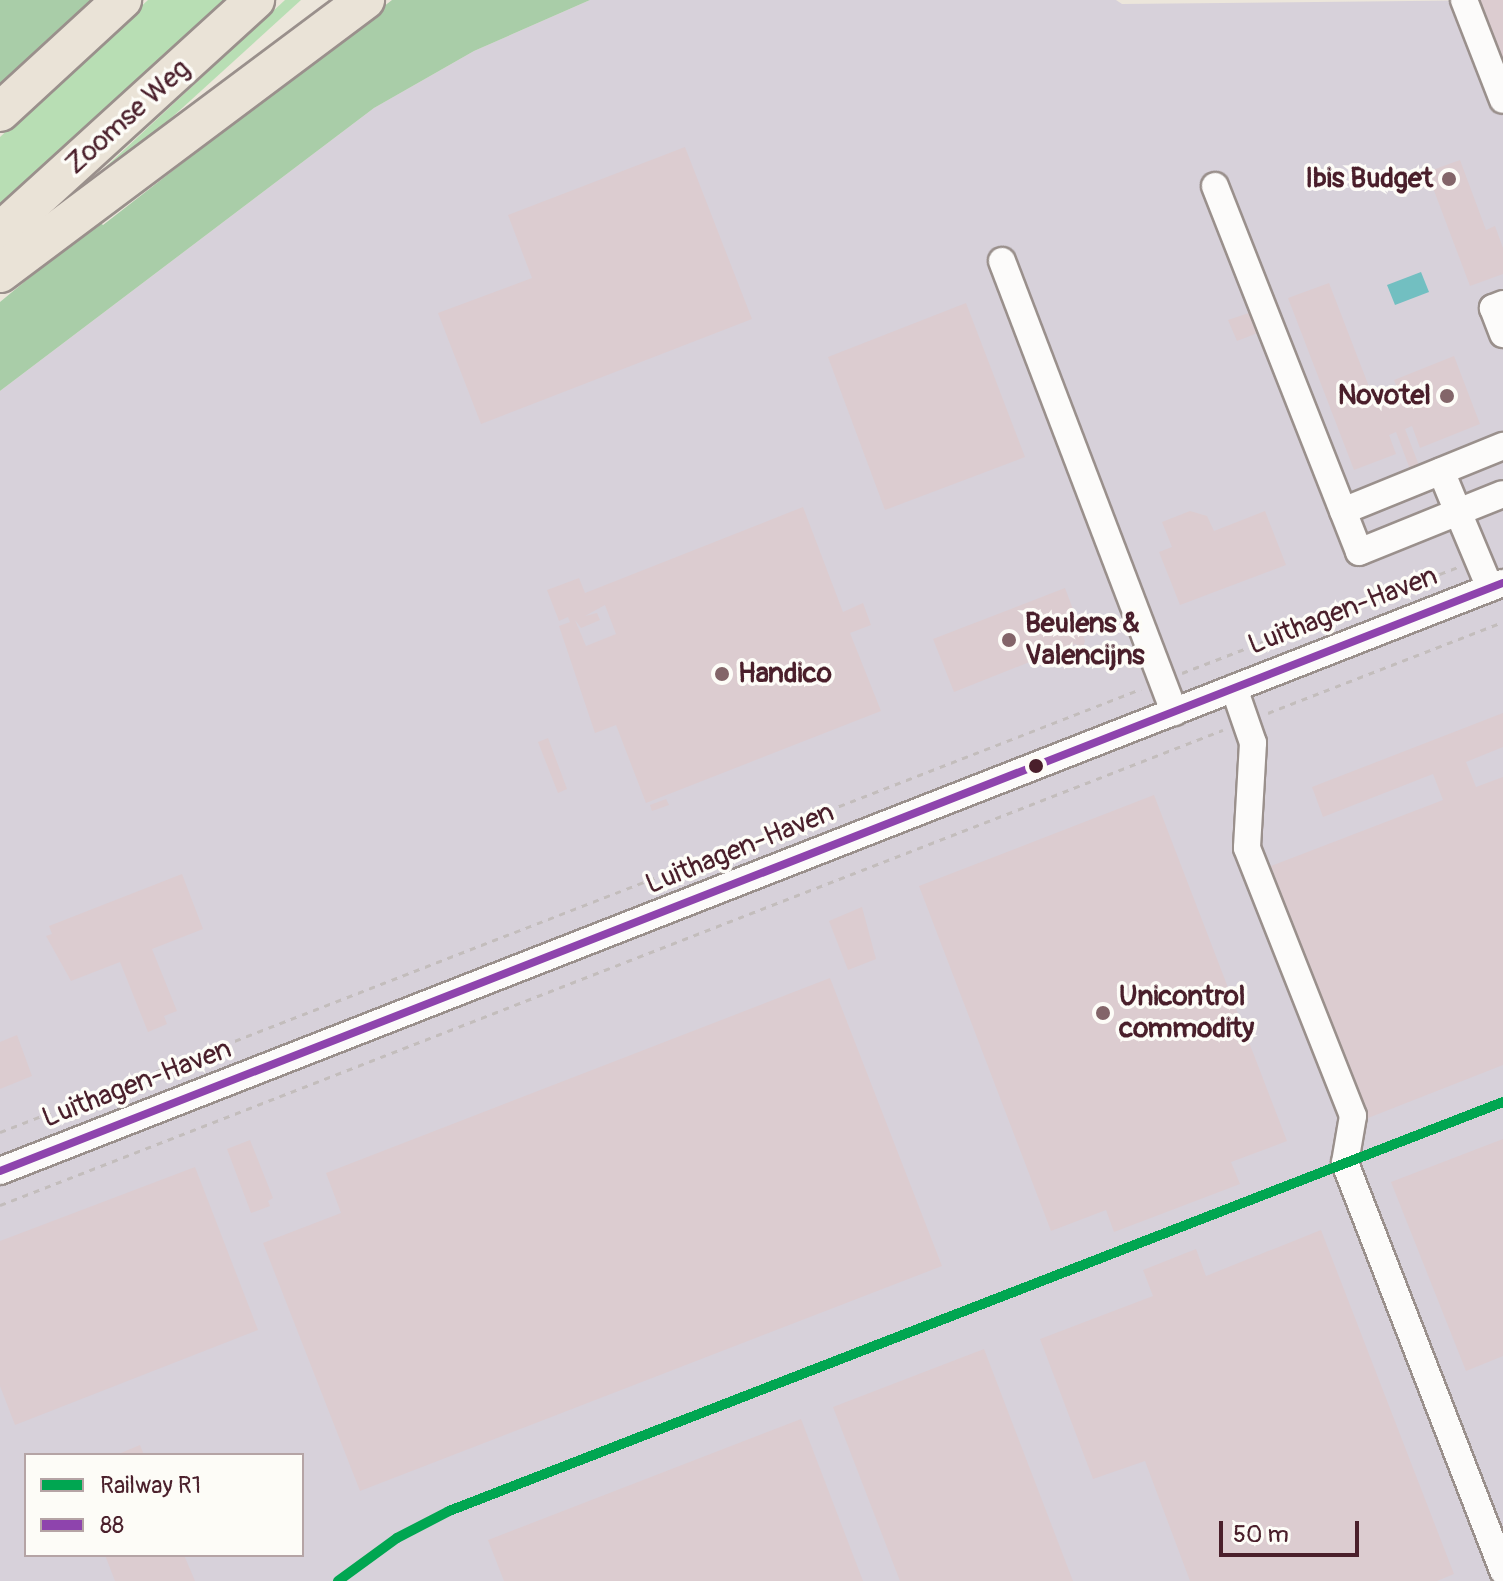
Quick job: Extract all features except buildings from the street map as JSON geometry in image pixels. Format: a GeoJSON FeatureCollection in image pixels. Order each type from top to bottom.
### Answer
{"type":"FeatureCollection","features":[{"type":"Feature","properties":{"kind":"highway"},"geometry":{"type":"LineString","coordinates":[[0,112],[122,0]]}},
{"type":"Feature","properties":{"kind":"highway","name":"Zoomse Weg"},"geometry":{"type":"LineString","coordinates":[[0,232],[255,0]]}},
{"type":"Feature","properties":{"kind":"highway"},"geometry":{"type":"LineString","coordinates":[[138,169],[318,0]]}},
{"type":"Feature","properties":{"kind":"highway"},"geometry":{"type":"LineString","coordinates":[[0,273],[365,0]]}},
{"type":"Feature","properties":{"kind":"street"},"geometry":{"type":"LineString","coordinates":[[1464,0],[1503,100]]}},
{"type":"Feature","properties":{"kind":"street"},"geometry":{"type":"LineString","coordinates":[[1215,186],[1359,552],[1503,494]]}},
{"type":"Feature","properties":{"kind":"street"},"geometry":{"type":"LineString","coordinates":[[1002,261],[1174,712]]}},
{"type":"Feature","properties":{"kind":"street"},"geometry":{"type":"LineString","coordinates":[[1503,304],[1493,308],[1503,334]]}},
{"type":"Feature","properties":{"kind":"street"},"geometry":{"type":"LineString","coordinates":[[1343,511],[1503,446]]}},
{"type":"Feature","properties":{"kind":"street"},"geometry":{"type":"LineString","coordinates":[[1441,471],[1478,560],[1496,586]]}},
{"type":"Feature","properties":{"kind":"street","name":"Luithagen-Haven"},"geometry":{"type":"LineString","coordinates":[[0,1171],[1496,586]]}},
{"type":"Feature","properties":{"kind":"street"},"geometry":{"type":"LineString","coordinates":[[1234,688],[1253,743],[1247,848],[1353,1116],[1345,1163],[1503,1571]]}},
{"type":"Feature","properties":{"kind":"path"},"geometry":{"type":"LineString","coordinates":[[0,1132],[1478,560]]}},
{"type":"Feature","properties":{"kind":"path"},"geometry":{"type":"LineString","coordinates":[[0,1205],[1503,622]]}},
{"type":"Feature","properties":{"kind":"shaded area"},"geometry":{"type":"Polygon","coordinates":[[[590,0],[1116,0],[1122,4],[1503,0],[1503,1581],[0,1581],[0,391],[374,108],[474,51],[590,0]]]}},
{"type":"Feature","properties":{"kind":"green space"},"geometry":{"type":"Polygon","coordinates":[[[0,0],[93,0],[0,85],[0,0]]]}},
{"type":"Feature","properties":{"kind":"green space"},"geometry":{"type":"Polygon","coordinates":[[[148,0],[236,0],[0,212],[0,137],[148,0]]]}},
{"type":"Feature","properties":{"kind":"green space"},"geometry":{"type":"Polygon","coordinates":[[[285,0],[301,0],[125,160],[68,202],[285,0]]]}},
{"type":"Feature","properties":{"kind":"green space"},"geometry":{"type":"Polygon","coordinates":[[[392,0],[590,0],[474,51],[374,108],[0,391],[0,302],[98,221],[103,225],[392,0]]]}},
{"type":"Feature","properties":{"kind":"water"},"geometry":{"type":"Polygon","coordinates":[[[1421,272],[1429,292],[1395,305],[1387,285],[1421,272]]]}},
{"type":"Feature","properties":{"kind":"rail line","name":"R1"},"geometry":{"type":"LineString","coordinates":[[338,1581],[397,1538],[449,1511],[1503,1102]]}},
{"type":"Feature","properties":{"kind":"transit line","name":"88"},"geometry":{"type":"LineString","coordinates":[[0,1171],[1503,583]]}},
{"type":"Feature","properties":{"kind":"place","name":"Ibis Budget"},"geometry":{"type":"Point","coordinates":[1449,179]}},
{"type":"Feature","properties":{"kind":"place","name":"Novotel"},"geometry":{"type":"Point","coordinates":[1447,396]}},
{"type":"Feature","properties":{"kind":"place","name":"Beulens & Valencijns"},"geometry":{"type":"Point","coordinates":[1009,640]}},
{"type":"Feature","properties":{"kind":"place","name":"Handico"},"geometry":{"type":"Point","coordinates":[722,674]}},
{"type":"Feature","properties":{"kind":"place","name":"Unicontrol commodity"},"geometry":{"type":"Point","coordinates":[1103,1013]}}]}
